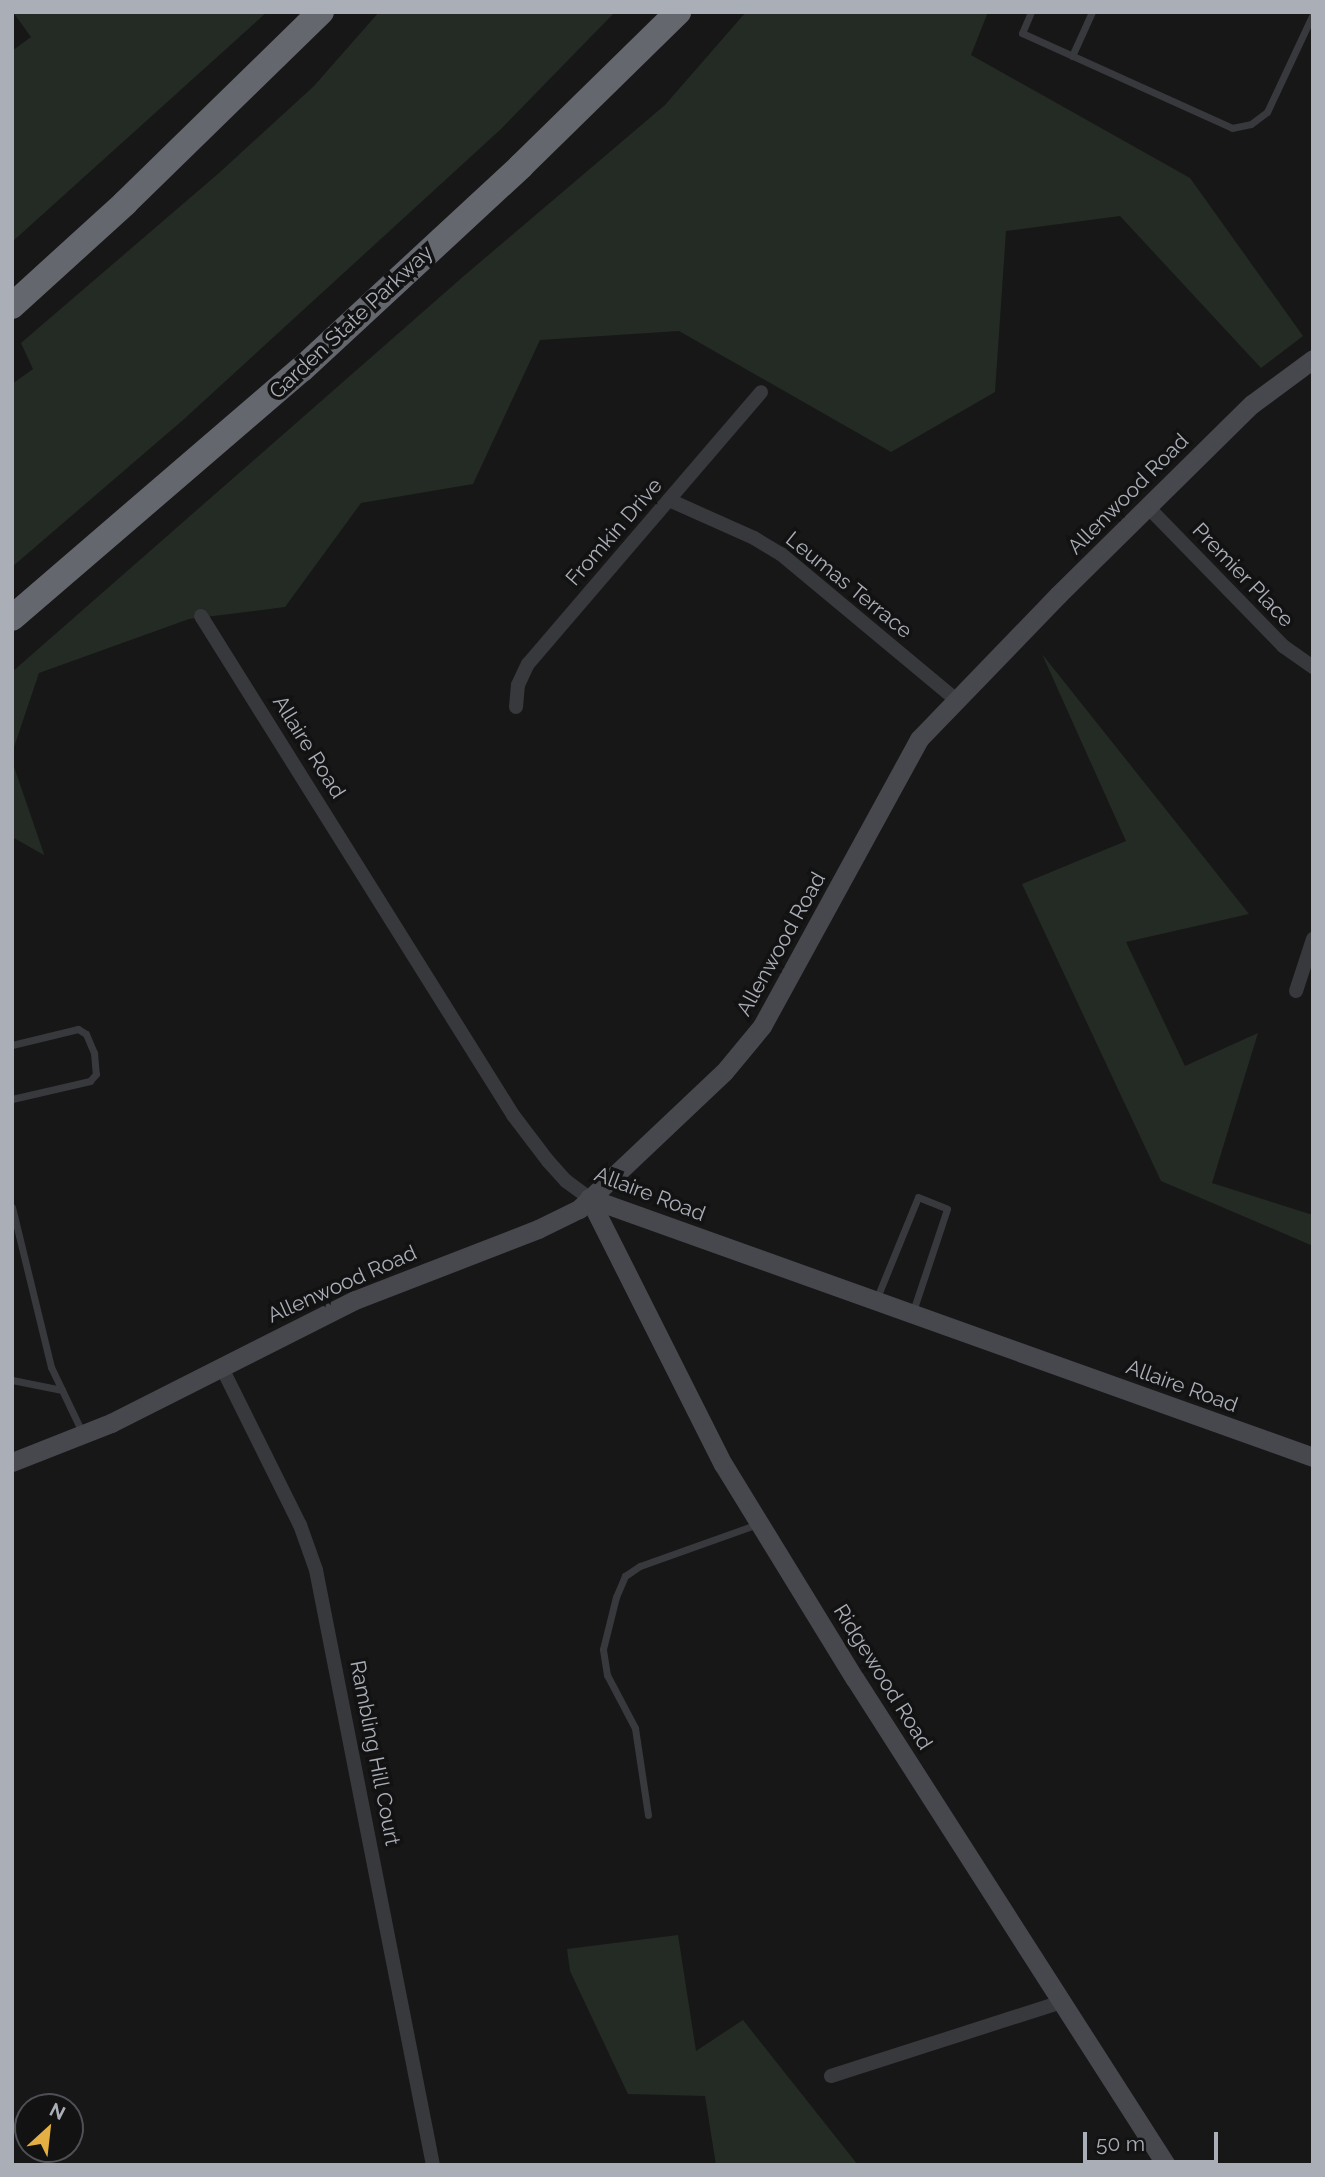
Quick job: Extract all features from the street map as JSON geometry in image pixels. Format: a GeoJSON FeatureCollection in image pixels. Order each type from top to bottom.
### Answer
{"type":"FeatureCollection","features":[{"type":"Feature","properties":{"kind":"highway"},"geometry":{"type":"LineString","coordinates":[[12,306],[125,204],[321,12]]}},
{"type":"Feature","properties":{"kind":"highway","name":"Garden State Parkway"},"geometry":{"type":"LineString","coordinates":[[12,618],[302,369],[521,166],[678,12]]}},
{"type":"Feature","properties":{"kind":"street","name":"Allenwood Road"},"geometry":{"type":"LineString","coordinates":[[12,1462],[83,1435],[355,1300],[562,1219],[579,1209],[724,1072],[762,1026],[782,995],[919,739],[1252,404],[1313,359]]}},
{"type":"Feature","properties":{"kind":"street","name":"Fromkin Drive"},"geometry":{"type":"LineString","coordinates":[[516,707],[518,685],[528,664],[761,392]]}},
{"type":"Feature","properties":{"kind":"street","name":"Leumas Terrace"},"geometry":{"type":"LineString","coordinates":[[669,500],[754,538],[781,554],[956,700]]}},
{"type":"Feature","properties":{"kind":"street","name":"Premier Place"},"geometry":{"type":"LineString","coordinates":[[1148,507],[1283,646],[1313,667]]}},
{"type":"Feature","properties":{"kind":"street","name":"Allaire Road"},"geometry":{"type":"LineString","coordinates":[[201,616],[513,1115],[548,1161],[589,1198],[1313,1457]]}},
{"type":"Feature","properties":{"kind":"street"},"geometry":{"type":"LineString","coordinates":[[1296,991],[1313,939]]}},
{"type":"Feature","properties":{"kind":"street","name":"Ridgewood Road"},"geometry":{"type":"LineString","coordinates":[[589,1198],[723,1464],[855,1679],[1166,2165]]}},
{"type":"Feature","properties":{"kind":"street","name":"Rambling Hill Court"},"geometry":{"type":"LineString","coordinates":[[221,1366],[300,1525],[316,1570],[433,2165]]}},
{"type":"Feature","properties":{"kind":"street"},"geometry":{"type":"LineString","coordinates":[[831,2076],[1062,2002]]}},
{"type":"Feature","properties":{"kind":"lane"},"geometry":{"type":"LineString","coordinates":[[1031,12],[1022,33],[1232,128],[1251,124],[1267,112],[1313,14]]}},
{"type":"Feature","properties":{"kind":"lane"},"geometry":{"type":"LineString","coordinates":[[1072,55],[1092,12]]}},
{"type":"Feature","properties":{"kind":"lane"},"geometry":{"type":"LineString","coordinates":[[12,1045],[78,1029],[86,1034],[90,1044],[96,1074],[90,1081],[12,1099]]}},
{"type":"Feature","properties":{"kind":"lane"},"geometry":{"type":"LineString","coordinates":[[876,1301],[918,1198],[947,1209],[912,1314]]}},
{"type":"Feature","properties":{"kind":"lane"},"geometry":{"type":"LineString","coordinates":[[12,1207],[51,1367],[83,1435]]}},
{"type":"Feature","properties":{"kind":"lane"},"geometry":{"type":"LineString","coordinates":[[12,1380],[62,1390]]}},
{"type":"Feature","properties":{"kind":"lane"},"geometry":{"type":"LineString","coordinates":[[648,1815],[635,1728],[607,1675],[603,1649],[616,1597],[625,1576],[640,1566],[761,1523]]}},
{"type":"Feature","properties":{"kind":"shaded area"},"geometry":{"type":"Polygon","coordinates":[[[13,12],[267,12],[12,242],[12,51],[31,37],[13,12]]]}},
{"type":"Feature","properties":{"kind":"shaded area"},"geometry":{"type":"Polygon","coordinates":[[[379,12],[615,12],[501,129],[183,420],[12,567],[12,384],[33,369],[21,343],[219,173],[314,86],[379,12]]]}},
{"type":"Feature","properties":{"kind":"shaded area"},"geometry":{"type":"Polygon","coordinates":[[[746,12],[988,12],[971,55],[1190,178],[1303,336],[1261,368],[1120,216],[1006,231],[995,392],[891,452],[679,331],[540,340],[473,484],[361,503],[285,607],[189,619],[39,673],[12,753],[12,672],[465,275],[665,105],[746,12]]]}},
{"type":"Feature","properties":{"kind":"shaded area"},"geometry":{"type":"Polygon","coordinates":[[[1042,654],[1249,914],[1126,942],[1185,1066],[1258,1033],[1212,1183],[1313,1215],[1313,1246],[1161,1181],[1022,884],[1126,841],[1042,654]]]}},
{"type":"Feature","properties":{"kind":"shaded area"},"geometry":{"type":"Polygon","coordinates":[[[12,761],[44,854],[44,855],[12,837],[12,761]]]}},
{"type":"Feature","properties":{"kind":"shaded area"},"geometry":{"type":"Polygon","coordinates":[[[678,1935],[696,2051],[743,2020],[858,2165],[716,2165],[705,2096],[628,2094],[570,1971],[567,1949],[678,1935]]]}}]}
